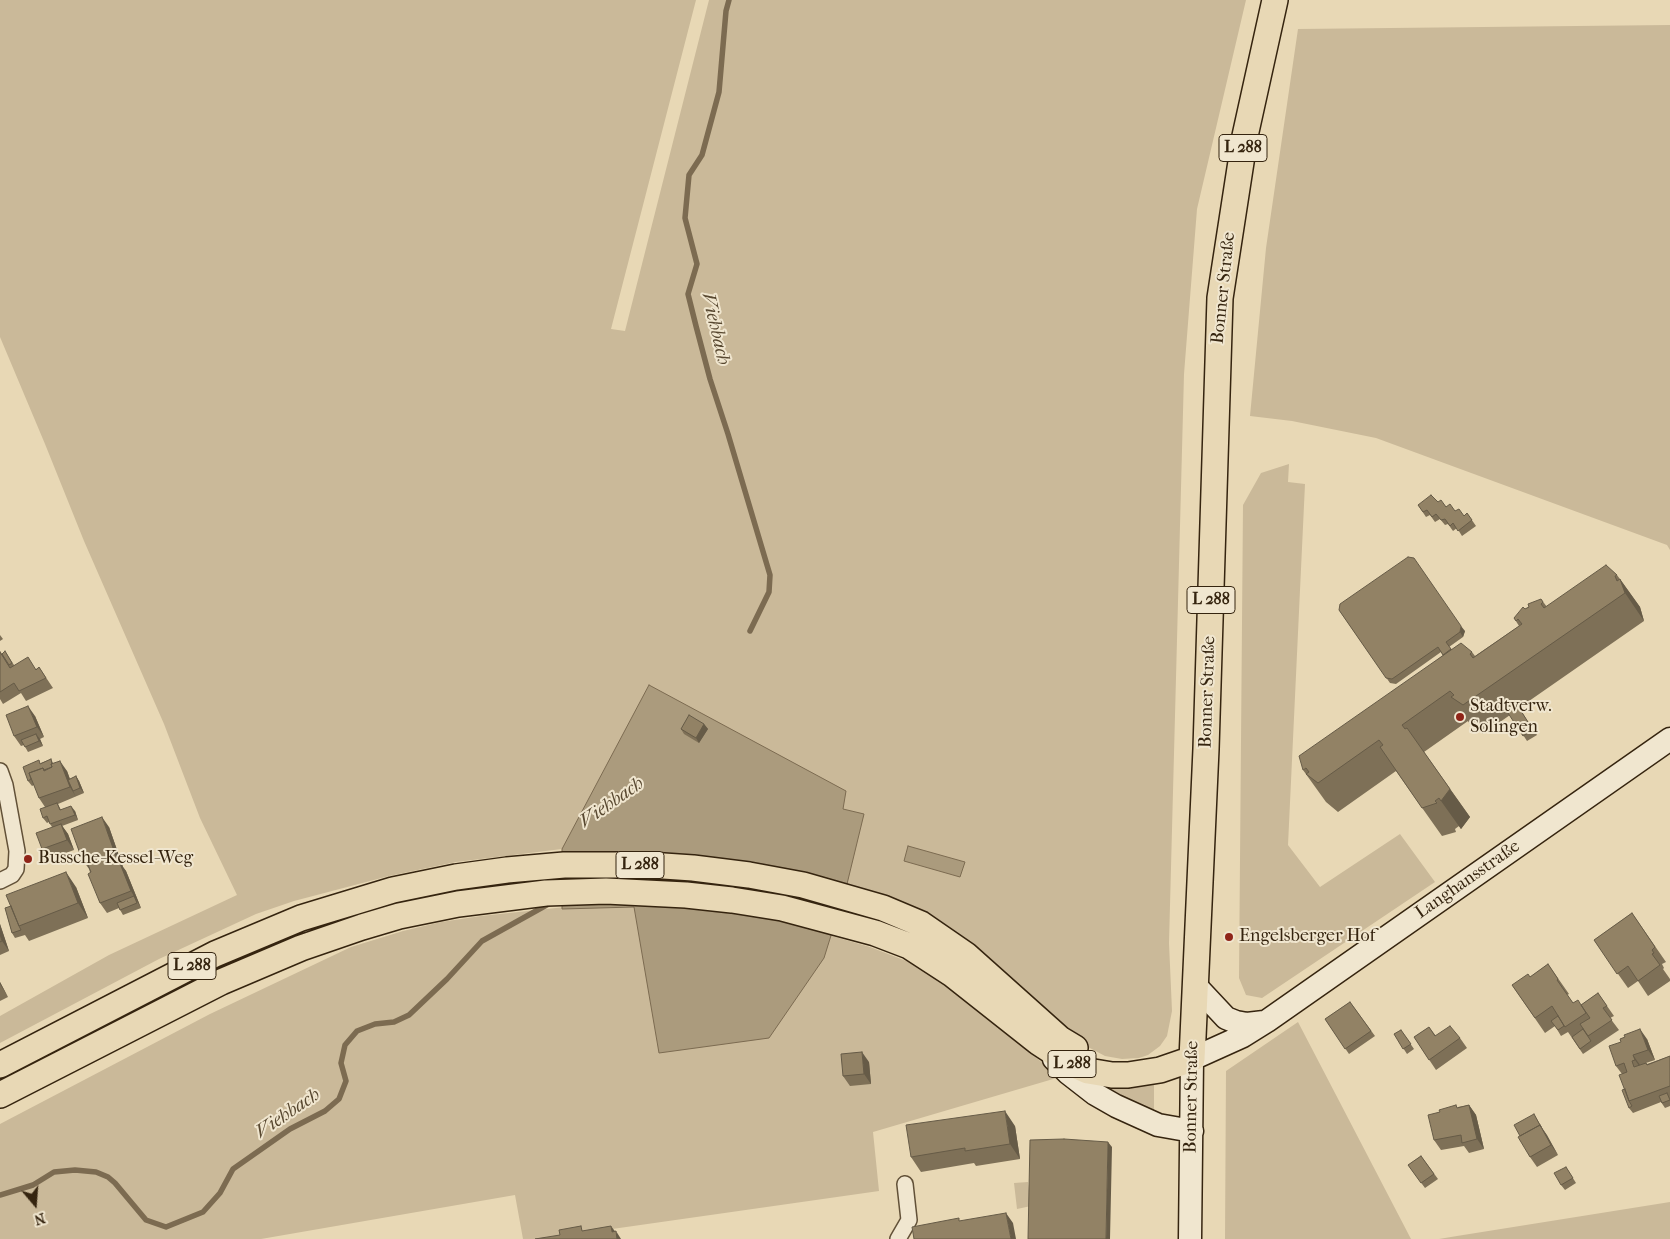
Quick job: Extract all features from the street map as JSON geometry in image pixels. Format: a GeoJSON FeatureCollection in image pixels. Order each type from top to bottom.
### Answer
{"type":"FeatureCollection","features":[{"type":"Feature","properties":{"kind":"main road","name":"Bonner Straße"},"geometry":{"type":"LineString","coordinates":[[1192,1059],[1220,298],[1245,136],[1275,0]]}},
{"type":"Feature","properties":{"kind":"main road","name":"L 288"},"geometry":{"type":"LineString","coordinates":[[0,1065],[214,954],[300,918],[340,905],[393,890],[456,877],[507,870],[564,865],[649,865],[693,868],[802,885],[883,908],[921,924],[966,955],[1060,1039],[1112,1075]]}},
{"type":"Feature","properties":{"kind":"main road","name":"L 288"},"geometry":{"type":"LineString","coordinates":[[0,1095],[221,982],[301,948],[362,927],[399,916],[458,904],[546,893],[606,891],[650,892],[723,899],[782,908],[875,933],[909,946],[952,974],[1038,1042],[1070,1063],[1088,1071],[1112,1075],[1147,1073],[1192,1059]]}},
{"type":"Feature","properties":{"kind":"street","name":"Langhansstraße"},"geometry":{"type":"LineString","coordinates":[[1192,1059],[1243,1036],[1267,1022],[1670,739]]}},
{"type":"Feature","properties":{"kind":"street"},"geometry":{"type":"LineString","coordinates":[[0,771],[7,794],[17,851],[16,869],[12,875],[0,880]]}},
{"type":"Feature","properties":{"kind":"street"},"geometry":{"type":"LineString","coordinates":[[1196,986],[1226,1018],[1247,1024],[1267,1022]]}},
{"type":"Feature","properties":{"kind":"street","name":"L 288"},"geometry":{"type":"LineString","coordinates":[[1038,1042],[1068,1073],[1095,1094],[1158,1125],[1192,1131]]}},
{"type":"Feature","properties":{"kind":"street","name":"Bonner Straße"},"geometry":{"type":"LineString","coordinates":[[1190,1239],[1192,1059]]}},
{"type":"Feature","properties":{"kind":"street"},"geometry":{"type":"LineString","coordinates":[[898,1239],[909,1220],[905,1184]]}},
{"type":"Feature","properties":{"kind":"shaded area"},"geometry":{"type":"Polygon","coordinates":[[[0,0],[696,0],[611,329],[625,331],[709,0],[1246,0],[1197,209],[1184,374],[1169,943],[1172,1011],[1167,1036],[1160,1046],[1148,1055],[1139,1058],[1122,1059],[1105,1056],[1088,1047],[889,900],[847,884],[562,849],[456,862],[389,876],[294,901],[256,914],[159,959],[0,1043],[0,1016],[109,955],[237,895],[200,818],[164,724],[84,541],[0,337],[0,0]]]}},
{"type":"Feature","properties":{"kind":"shaded area"},"geometry":{"type":"Polygon","coordinates":[[[1670,25],[1670,550],[1667,545],[1376,438],[1292,421],[1250,416],[1266,248],[1298,29],[1670,25]]]}},
{"type":"Feature","properties":{"kind":"shaded area"},"geometry":{"type":"Polygon","coordinates":[[[1289,464],[1288,482],[1305,484],[1288,845],[1320,887],[1400,834],[1435,882],[1262,998],[1246,995],[1239,978],[1243,505],[1261,473],[1289,464]]]}},
{"type":"Feature","properties":{"kind":"shaded area"},"geometry":{"type":"Polygon","coordinates":[[[584,905],[634,906],[832,936],[870,947],[909,962],[947,986],[1060,1077],[873,1132],[879,1191],[542,1239],[523,1239],[515,1195],[261,1239],[0,1239],[0,1124],[210,1014],[351,947],[441,922],[584,905]]]}},
{"type":"Feature","properties":{"kind":"shaded area"},"geometry":{"type":"Polygon","coordinates":[[[1298,1022],[1411,1239],[1225,1239],[1226,1071],[1298,1022]]]}},
{"type":"Feature","properties":{"kind":"shaded area"},"geometry":{"type":"Polygon","coordinates":[[[1095,1084],[1154,1085],[1154,1113],[1095,1084]]]}},
{"type":"Feature","properties":{"kind":"shaded area"},"geometry":{"type":"Polygon","coordinates":[[[1028,1182],[1031,1206],[1017,1209],[1014,1183],[1028,1182]]]}},
{"type":"Feature","properties":{"kind":"shaded area"},"geometry":{"type":"Polygon","coordinates":[[[1670,1202],[1670,1239],[1439,1239],[1457,1236],[1670,1202]]]}},
{"type":"Feature","properties":{"kind":"water"},"geometry":{"type":"Polygon","coordinates":[[[649,685],[846,791],[843,809],[864,814],[847,884],[824,958],[769,1038],[659,1053],[634,907],[562,909],[562,849],[649,685]]]}},
{"type":"Feature","properties":{"kind":"water"},"geometry":{"type":"Polygon","coordinates":[[[908,846],[965,862],[960,877],[904,861],[908,846]]]}},
{"type":"Feature","properties":{"kind":"building"},"geometry":{"type":"Polygon","coordinates":[[[1431,495],[1438,502],[1441,500],[1446,507],[1450,504],[1455,511],[1459,509],[1464,516],[1467,513],[1472,520],[1458,531],[1453,523],[1450,526],[1445,519],[1441,520],[1436,514],[1432,517],[1427,510],[1423,512],[1418,505],[1431,495]]]}},
{"type":"Feature","properties":{"kind":"building"},"geometry":{"type":"Polygon","coordinates":[[[1408,557],[1414,558],[1461,626],[1460,632],[1446,642],[1451,649],[1443,655],[1438,647],[1392,679],[1386,678],[1339,610],[1340,604],[1408,557]]]}},
{"type":"Feature","properties":{"kind":"building"},"geometry":{"type":"Polygon","coordinates":[[[1606,565],[1617,575],[1615,576],[1617,581],[1620,579],[1625,593],[1463,705],[1451,697],[1454,695],[1450,691],[1402,725],[1405,729],[1407,728],[1450,789],[1441,801],[1439,798],[1435,801],[1437,803],[1422,808],[1380,747],[1383,745],[1379,740],[1318,783],[1306,774],[1309,772],[1306,768],[1303,770],[1299,756],[1461,643],[1472,652],[1470,654],[1473,658],[1522,624],[1518,619],[1516,621],[1514,618],[1523,607],[1525,609],[1529,607],[1528,604],[1541,599],[1543,602],[1541,604],[1544,608],[1606,565]]]}},
{"type":"Feature","properties":{"kind":"building"},"geometry":{"type":"Polygon","coordinates":[[[5,651],[12,663],[9,665],[2,654],[5,651]]]}},
{"type":"Feature","properties":{"kind":"building"},"geometry":{"type":"Polygon","coordinates":[[[0,652],[10,668],[28,657],[36,670],[39,667],[46,678],[19,691],[14,683],[0,692],[0,652]]]}},
{"type":"Feature","properties":{"kind":"building"},"geometry":{"type":"Polygon","coordinates":[[[1516,703],[1533,730],[1523,736],[1506,710],[1516,703]]]}},
{"type":"Feature","properties":{"kind":"building"},"geometry":{"type":"Polygon","coordinates":[[[28,706],[37,727],[14,736],[6,715],[28,706]]]}},
{"type":"Feature","properties":{"kind":"building"},"geometry":{"type":"Polygon","coordinates":[[[689,715],[704,724],[696,738],[681,729],[689,715]]]}},
{"type":"Feature","properties":{"kind":"building"},"geometry":{"type":"Polygon","coordinates":[[[36,734],[39,741],[25,747],[21,740],[36,734]]]}},
{"type":"Feature","properties":{"kind":"building"},"geometry":{"type":"Polygon","coordinates":[[[51,759],[52,767],[29,773],[31,779],[28,781],[23,767],[39,760],[40,764],[51,759]]]}},
{"type":"Feature","properties":{"kind":"building"},"geometry":{"type":"Polygon","coordinates":[[[60,761],[70,787],[39,798],[29,773],[43,768],[44,771],[52,767],[51,764],[60,761]]]}},
{"type":"Feature","properties":{"kind":"building"},"geometry":{"type":"Polygon","coordinates":[[[76,776],[80,788],[73,791],[68,780],[76,776]]]}},
{"type":"Feature","properties":{"kind":"building"},"geometry":{"type":"Polygon","coordinates":[[[57,803],[60,810],[71,806],[75,815],[50,824],[47,816],[43,818],[40,809],[57,803]]]}},
{"type":"Feature","properties":{"kind":"building"},"geometry":{"type":"Polygon","coordinates":[[[102,817],[118,862],[131,891],[100,903],[88,874],[91,872],[85,858],[82,859],[71,829],[102,817]]]}},
{"type":"Feature","properties":{"kind":"building"},"geometry":{"type":"Polygon","coordinates":[[[61,824],[67,840],[42,849],[36,833],[61,824]]]}},
{"type":"Feature","properties":{"kind":"building"},"geometry":{"type":"Polygon","coordinates":[[[66,872],[78,903],[19,926],[6,895],[66,872]]]}},
{"type":"Feature","properties":{"kind":"building"},"geometry":{"type":"Polygon","coordinates":[[[134,896],[137,903],[120,910],[117,903],[134,896]]]}},
{"type":"Feature","properties":{"kind":"building"},"geometry":{"type":"Polygon","coordinates":[[[11,906],[21,930],[12,933],[5,908],[11,906]]]}},
{"type":"Feature","properties":{"kind":"building"},"geometry":{"type":"Polygon","coordinates":[[[1632,913],[1655,947],[1652,950],[1654,953],[1652,954],[1660,965],[1638,981],[1628,966],[1617,974],[1594,940],[1632,913]]]}},
{"type":"Feature","properties":{"kind":"building"},"geometry":{"type":"Polygon","coordinates":[[[1548,964],[1573,1003],[1578,1000],[1586,1013],[1565,1027],[1552,1006],[1535,1018],[1512,985],[1528,974],[1530,977],[1548,964]]]}},
{"type":"Feature","properties":{"kind":"building"},"geometry":{"type":"Polygon","coordinates":[[[1598,993],[1607,1006],[1603,1008],[1612,1020],[1588,1036],[1580,1024],[1590,1018],[1581,1005],[1598,993]]]}},
{"type":"Feature","properties":{"kind":"building"},"geometry":{"type":"Polygon","coordinates":[[[1350,1002],[1371,1031],[1345,1049],[1325,1019],[1350,1002]]]}},
{"type":"Feature","properties":{"kind":"building"},"geometry":{"type":"Polygon","coordinates":[[[1558,1016],[1564,1026],[1558,1030],[1551,1021],[1558,1016]]]}},
{"type":"Feature","properties":{"kind":"building"},"geometry":{"type":"Polygon","coordinates":[[[1450,1026],[1460,1038],[1429,1060],[1414,1037],[1429,1027],[1435,1036],[1450,1026]]]}},
{"type":"Feature","properties":{"kind":"building"},"geometry":{"type":"Polygon","coordinates":[[[1583,1029],[1591,1041],[1580,1049],[1572,1037],[1583,1029]]]}},
{"type":"Feature","properties":{"kind":"building"},"geometry":{"type":"Polygon","coordinates":[[[1640,1029],[1648,1050],[1633,1055],[1635,1060],[1632,1061],[1634,1067],[1646,1063],[1647,1065],[1670,1056],[1670,1086],[1629,1101],[1619,1075],[1627,1072],[1624,1063],[1616,1066],[1609,1046],[1621,1042],[1620,1039],[1625,1037],[1624,1035],[1640,1029]]]}},
{"type":"Feature","properties":{"kind":"building"},"geometry":{"type":"Polygon","coordinates":[[[1401,1030],[1411,1044],[1403,1049],[1394,1034],[1401,1030]]]}},
{"type":"Feature","properties":{"kind":"building"},"geometry":{"type":"Polygon","coordinates":[[[862,1052],[864,1074],[843,1076],[841,1054],[862,1052]]]}},
{"type":"Feature","properties":{"kind":"building"},"geometry":{"type":"Polygon","coordinates":[[[1625,1089],[1632,1106],[1629,1108],[1622,1090],[1625,1089]]]}},
{"type":"Feature","properties":{"kind":"building"},"geometry":{"type":"Polygon","coordinates":[[[1667,1093],[1670,1100],[1662,1103],[1659,1096],[1667,1093]]]}},
{"type":"Feature","properties":{"kind":"building"},"geometry":{"type":"Polygon","coordinates":[[[1456,1105],[1457,1108],[1469,1105],[1477,1139],[1462,1143],[1461,1135],[1434,1140],[1428,1115],[1456,1105]]]}},
{"type":"Feature","properties":{"kind":"building"},"geometry":{"type":"Polygon","coordinates":[[[1005,1111],[1010,1144],[965,1151],[965,1148],[911,1157],[906,1125],[1005,1111]]]}},
{"type":"Feature","properties":{"kind":"building"},"geometry":{"type":"Polygon","coordinates":[[[1534,1114],[1540,1125],[1520,1136],[1514,1125],[1534,1114]]]}},
{"type":"Feature","properties":{"kind":"building"},"geometry":{"type":"Polygon","coordinates":[[[1540,1125],[1551,1145],[1530,1157],[1518,1137],[1540,1125]]]}},
{"type":"Feature","properties":{"kind":"building"},"geometry":{"type":"Polygon","coordinates":[[[1064,1139],[1108,1142],[1106,1239],[1028,1239],[1030,1140],[1064,1139]]]}},
{"type":"Feature","properties":{"kind":"building"},"geometry":{"type":"Polygon","coordinates":[[[1421,1156],[1434,1174],[1421,1183],[1408,1165],[1421,1156]]]}},
{"type":"Feature","properties":{"kind":"building"},"geometry":{"type":"Polygon","coordinates":[[[1566,1167],[1573,1178],[1561,1185],[1554,1173],[1566,1167]]]}},
{"type":"Feature","properties":{"kind":"building"},"geometry":{"type":"Polygon","coordinates":[[[1006,1213],[1011,1239],[914,1239],[912,1227],[959,1218],[959,1221],[1006,1213]]]}},
{"type":"Feature","properties":{"kind":"building"},"geometry":{"type":"Polygon","coordinates":[[[581,1226],[582,1231],[611,1226],[612,1232],[616,1231],[617,1239],[535,1239],[560,1235],[559,1230],[581,1226]]]}},
{"type":"Feature","properties":{"kind":"waterway","name":"Viehbach"},"geometry":{"type":"LineString","coordinates":[[729,0],[726,11],[719,92],[702,155],[689,175],[685,218],[697,264],[688,294],[710,379],[770,575],[769,592],[750,631]]}},
{"type":"Feature","properties":{"kind":"waterway","name":"Viehbach"},"geometry":{"type":"LineString","coordinates":[[0,1195],[33,1185],[54,1172],[75,1170],[96,1172],[108,1177],[146,1220],[166,1227],[203,1212],[220,1193],[233,1169],[290,1129],[325,1111],[339,1099],[346,1081],[341,1063],[345,1045],[357,1031],[375,1024],[394,1022],[409,1015],[447,979],[482,941],[552,902]]}},
{"type":"Feature","properties":{"kind":"place","name":"Stadtverw. Solingen"},"geometry":{"type":"Point","coordinates":[1460,717]}},
{"type":"Feature","properties":{"kind":"place","name":"Bussche-Kessel-Weg"},"geometry":{"type":"Point","coordinates":[28,859]}},
{"type":"Feature","properties":{"kind":"place","name":"Engelsberger Hof"},"geometry":{"type":"Point","coordinates":[1229,937]}}]}
